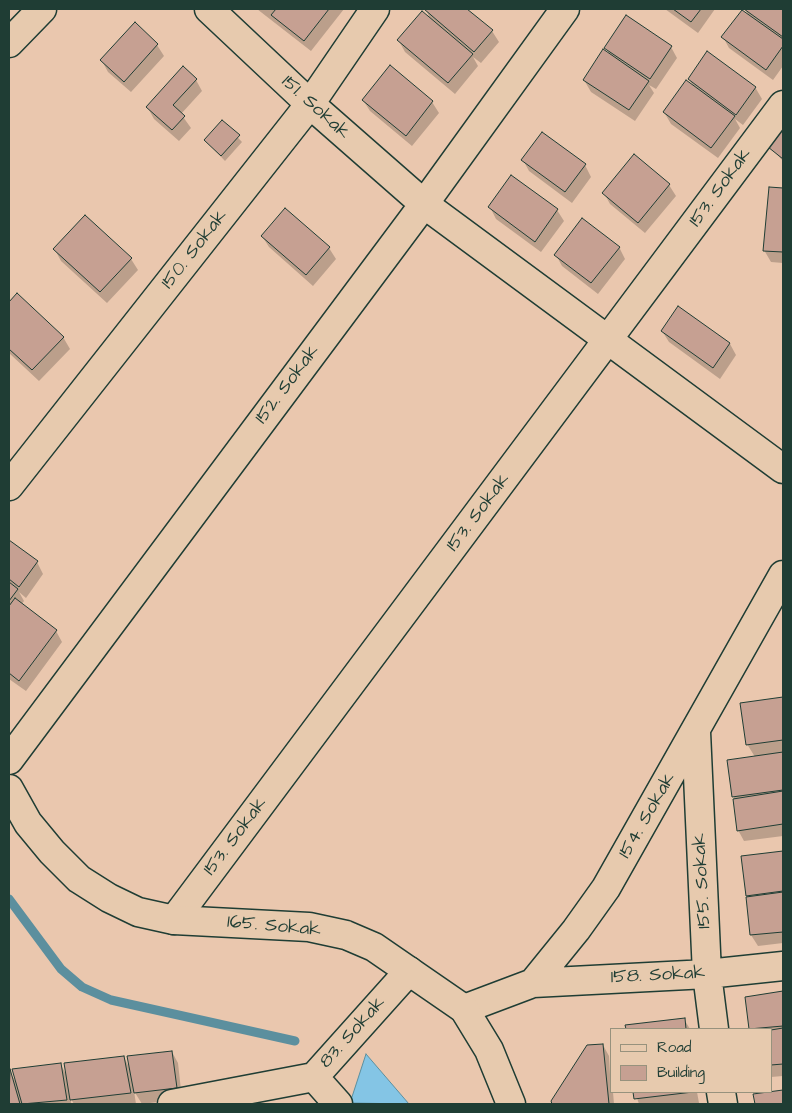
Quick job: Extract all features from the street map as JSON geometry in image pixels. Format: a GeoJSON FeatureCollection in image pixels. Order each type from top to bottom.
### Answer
{"type":"FeatureCollection","features":[{"type":"Feature","properties":{"kind":"street"},"geometry":{"type":"LineString","coordinates":[[9,43],[42,9]]}},
{"type":"Feature","properties":{"kind":"street","name":"151. Sokak"},"geometry":{"type":"LineString","coordinates":[[209,9],[310,104],[424,204],[610,339],[783,469]]}},
{"type":"Feature","properties":{"kind":"street","name":"150. Sokak"},"geometry":{"type":"LineString","coordinates":[[9,486],[310,104],[375,9]]}},
{"type":"Feature","properties":{"kind":"street","name":"152. Sokak"},"geometry":{"type":"LineString","coordinates":[[9,760],[424,204],[565,9]]}},
{"type":"Feature","properties":{"kind":"street","name":"153. Sokak"},"geometry":{"type":"LineString","coordinates":[[174,920],[610,339],[783,104]]}},
{"type":"Feature","properties":{"kind":"street","name":"154. Sokak"},"geometry":{"type":"LineString","coordinates":[[533,983],[606,888],[696,732],[783,575]]}},
{"type":"Feature","properties":{"kind":"street","name":"155. Sokak"},"geometry":{"type":"LineString","coordinates":[[696,732],[707,974],[714,1028]]}},
{"type":"Feature","properties":{"kind":"street","name":"165. Sokak"},"geometry":{"type":"LineString","coordinates":[[9,789],[28,823],[46,845],[79,879],[109,898],[138,912],[174,920],[309,927],[346,935],[374,947],[464,1009],[489,1050],[511,1104]]}},
{"type":"Feature","properties":{"kind":"street","name":"158. Sokak"},"geometry":{"type":"LineString","coordinates":[[533,983],[707,974],[783,966]]}},
{"type":"Feature","properties":{"kind":"street","name":"83. Sokak"},"geometry":{"type":"LineString","coordinates":[[172,1104],[222,1100],[314,1077],[409,971]]}},
{"type":"Feature","properties":{"kind":"street"},"geometry":{"type":"LineString","coordinates":[[464,1009],[533,983]]}},
{"type":"Feature","properties":{"kind":"street"},"geometry":{"type":"LineString","coordinates":[[314,1077],[338,1104]]}},
{"type":"Feature","properties":{"kind":"water"},"geometry":{"type":"Polygon","coordinates":[[[366,1054],[409,1104],[350,1103],[366,1054]]]}},
{"type":"Feature","properties":{"kind":"building"},"geometry":{"type":"Polygon","coordinates":[[[276,9],[329,9],[304,41],[271,15],[276,9]]]}},
{"type":"Feature","properties":{"kind":"building"},"geometry":{"type":"Polygon","coordinates":[[[424,9],[467,9],[493,30],[474,52],[424,9]]]}},
{"type":"Feature","properties":{"kind":"building"},"geometry":{"type":"Polygon","coordinates":[[[673,9],[701,9],[691,22],[673,9]]]}},
{"type":"Feature","properties":{"kind":"building"},"geometry":{"type":"Polygon","coordinates":[[[744,9],[783,9],[783,37],[744,9]]]}},
{"type":"Feature","properties":{"kind":"building"},"geometry":{"type":"Polygon","coordinates":[[[742,10],[783,39],[783,46],[766,70],[721,37],[742,10]]]}},
{"type":"Feature","properties":{"kind":"building"},"geometry":{"type":"Polygon","coordinates":[[[422,11],[473,54],[448,83],[397,40],[422,11]]]}},
{"type":"Feature","properties":{"kind":"building"},"geometry":{"type":"Polygon","coordinates":[[[626,15],[672,46],[650,79],[604,48],[626,15]]]}},
{"type":"Feature","properties":{"kind":"building"},"geometry":{"type":"Polygon","coordinates":[[[135,22],[158,44],[124,82],[100,60],[135,22]]]}},
{"type":"Feature","properties":{"kind":"building"},"geometry":{"type":"Polygon","coordinates":[[[603,49],[649,81],[629,110],[583,80],[603,49]]]}},
{"type":"Feature","properties":{"kind":"building"},"geometry":{"type":"Polygon","coordinates":[[[707,51],[756,87],[736,115],[688,79],[707,51]]]}},
{"type":"Feature","properties":{"kind":"building"},"geometry":{"type":"Polygon","coordinates":[[[390,65],[433,101],[406,136],[362,100],[390,65]]]}},
{"type":"Feature","properties":{"kind":"building"},"geometry":{"type":"Polygon","coordinates":[[[183,66],[197,79],[173,105],[185,116],[172,130],[146,107],[183,66]]]}},
{"type":"Feature","properties":{"kind":"building"},"geometry":{"type":"Polygon","coordinates":[[[686,80],[735,116],[711,148],[663,112],[686,80]]]}},
{"type":"Feature","properties":{"kind":"building"},"geometry":{"type":"Polygon","coordinates":[[[222,120],[240,135],[221,156],[204,140],[222,120]]]}},
{"type":"Feature","properties":{"kind":"building"},"geometry":{"type":"Polygon","coordinates":[[[783,128],[783,159],[768,147],[783,128]]]}},
{"type":"Feature","properties":{"kind":"building"},"geometry":{"type":"Polygon","coordinates":[[[542,132],[586,164],[565,192],[521,160],[542,132]]]}},
{"type":"Feature","properties":{"kind":"building"},"geometry":{"type":"Polygon","coordinates":[[[634,154],[670,184],[638,223],[602,193],[634,154]]]}},
{"type":"Feature","properties":{"kind":"building"},"geometry":{"type":"Polygon","coordinates":[[[511,175],[558,209],[535,242],[488,207],[511,175]]]}},
{"type":"Feature","properties":{"kind":"building"},"geometry":{"type":"Polygon","coordinates":[[[769,187],[783,188],[783,252],[763,251],[769,187]]]}},
{"type":"Feature","properties":{"kind":"building"},"geometry":{"type":"Polygon","coordinates":[[[285,208],[330,247],[306,275],[261,236],[285,208]]]}},
{"type":"Feature","properties":{"kind":"building"},"geometry":{"type":"Polygon","coordinates":[[[85,215],[132,258],[100,292],[53,249],[85,215]]]}},
{"type":"Feature","properties":{"kind":"building"},"geometry":{"type":"Polygon","coordinates":[[[582,218],[620,247],[591,283],[554,255],[582,218]]]}},
{"type":"Feature","properties":{"kind":"building"},"geometry":{"type":"Polygon","coordinates":[[[17,293],[64,337],[32,370],[9,349],[9,302],[17,293]]]}},
{"type":"Feature","properties":{"kind":"building"},"geometry":{"type":"Polygon","coordinates":[[[678,306],[730,343],[713,368],[661,331],[678,306]]]}},
{"type":"Feature","properties":{"kind":"building"},"geometry":{"type":"Polygon","coordinates":[[[9,540],[38,561],[19,587],[9,579],[9,540]]]}},
{"type":"Feature","properties":{"kind":"building"},"geometry":{"type":"Polygon","coordinates":[[[9,582],[18,589],[9,601],[9,582]]]}},
{"type":"Feature","properties":{"kind":"building"},"geometry":{"type":"Polygon","coordinates":[[[15,598],[57,630],[19,681],[9,673],[9,606],[15,598]]]}},
{"type":"Feature","properties":{"kind":"building"},"geometry":{"type":"Polygon","coordinates":[[[783,697],[783,740],[746,745],[740,703],[783,697]]]}},
{"type":"Feature","properties":{"kind":"building"},"geometry":{"type":"Polygon","coordinates":[[[783,752],[783,790],[732,797],[727,760],[783,752]]]}},
{"type":"Feature","properties":{"kind":"building"},"geometry":{"type":"Polygon","coordinates":[[[783,791],[783,824],[737,831],[733,799],[783,791]]]}},
{"type":"Feature","properties":{"kind":"building"},"geometry":{"type":"Polygon","coordinates":[[[783,851],[783,891],[746,896],[741,856],[783,851]]]}},
{"type":"Feature","properties":{"kind":"building"},"geometry":{"type":"Polygon","coordinates":[[[783,892],[783,932],[750,935],[746,897],[783,892]]]}},
{"type":"Feature","properties":{"kind":"building"},"geometry":{"type":"Polygon","coordinates":[[[783,991],[783,1026],[749,1028],[745,997],[783,991]]]}},
{"type":"Feature","properties":{"kind":"building"},"geometry":{"type":"Polygon","coordinates":[[[685,1018],[686,1028],[626,1028],[625,1025],[685,1018]]]}},
{"type":"Feature","properties":{"kind":"building"},"geometry":{"type":"Polygon","coordinates":[[[783,1028],[783,1064],[772,1065],[772,1030],[783,1028]]]}},
{"type":"Feature","properties":{"kind":"building"},"geometry":{"type":"Polygon","coordinates":[[[603,1044],[609,1104],[552,1104],[551,1101],[587,1045],[603,1044]]]}},
{"type":"Feature","properties":{"kind":"building"},"geometry":{"type":"Polygon","coordinates":[[[172,1051],[177,1088],[134,1093],[127,1056],[172,1051]]]}},
{"type":"Feature","properties":{"kind":"building"},"geometry":{"type":"Polygon","coordinates":[[[124,1056],[131,1093],[70,1100],[64,1063],[124,1056]]]}},
{"type":"Feature","properties":{"kind":"building"},"geometry":{"type":"Polygon","coordinates":[[[61,1063],[67,1100],[22,1104],[12,1069],[61,1063]]]}},
{"type":"Feature","properties":{"kind":"building"},"geometry":{"type":"Polygon","coordinates":[[[10,1069],[20,1104],[9,1104],[10,1069]]]}},
{"type":"Feature","properties":{"kind":"building"},"geometry":{"type":"Polygon","coordinates":[[[783,1090],[783,1104],[755,1104],[753,1094],[772,1093],[783,1090]]]}},
{"type":"Feature","properties":{"kind":"building"},"geometry":{"type":"Polygon","coordinates":[[[633,1093],[685,1093],[634,1099],[633,1093]]]}},
{"type":"Feature","properties":{"kind":"waterway"},"geometry":{"type":"LineString","coordinates":[[9,899],[61,969],[82,987],[111,1000],[295,1041]]}}]}
